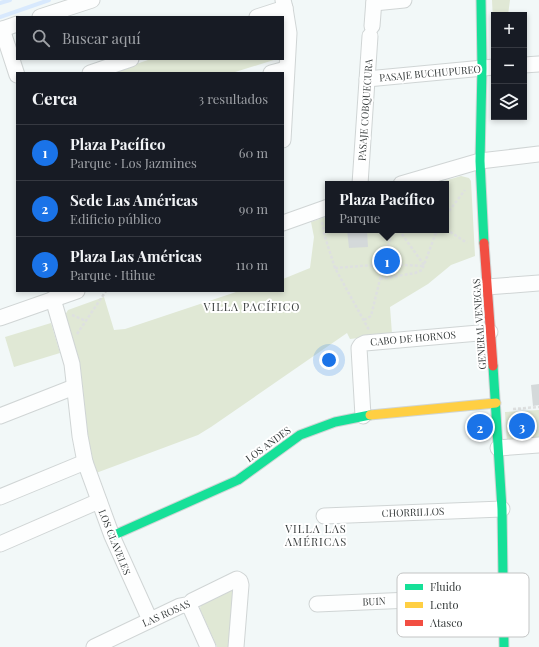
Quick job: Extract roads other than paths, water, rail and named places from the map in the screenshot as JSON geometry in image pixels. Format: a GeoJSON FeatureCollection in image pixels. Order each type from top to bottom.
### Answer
{"type":"FeatureCollection","features":[{"type":"Feature","properties":{"kind":"street"},"geometry":{"type":"LineString","coordinates":[[43,16],[92,0]]}},
{"type":"Feature","properties":{"kind":"street"},"geometry":{"type":"LineString","coordinates":[[374,2],[404,0]]}},
{"type":"Feature","properties":{"kind":"street","name":"GENERAL VENEGAS"},"geometry":{"type":"LineString","coordinates":[[481,0],[488,68],[480,161],[502,509],[503,573]]}},
{"type":"Feature","properties":{"kind":"street","name":"PASAJE COBQUECURA"},"geometry":{"type":"LineString","coordinates":[[360,181],[374,2]]}},
{"type":"Feature","properties":{"kind":"street"},"geometry":{"type":"LineString","coordinates":[[259,16],[284,4],[288,33],[284,116]]}},
{"type":"Feature","properties":{"kind":"street"},"geometry":{"type":"LineString","coordinates":[[16,24],[1,30],[16,72]]}},
{"type":"Feature","properties":{"kind":"street"},"geometry":{"type":"LineString","coordinates":[[93,72],[129,60]]}},
{"type":"Feature","properties":{"kind":"street"},"geometry":{"type":"LineString","coordinates":[[527,65],[539,64]]}},
{"type":"Feature","properties":{"kind":"street","name":"PASAJE BUCHUPUREO"},"geometry":{"type":"LineString","coordinates":[[367,79],[488,68]]}},
{"type":"Feature","properties":{"kind":"street"},"geometry":{"type":"LineString","coordinates":[[275,72],[286,69]]}},
{"type":"Feature","properties":{"kind":"street"},"geometry":{"type":"LineString","coordinates":[[411,181],[480,161],[495,158],[539,154]]}},
{"type":"Feature","properties":{"kind":"street"},"geometry":{"type":"LineString","coordinates":[[284,223],[324,208]]}},
{"type":"Feature","properties":{"kind":"street"},"geometry":{"type":"LineString","coordinates":[[487,287],[539,283]]}},
{"type":"Feature","properties":{"kind":"street"},"geometry":{"type":"LineString","coordinates":[[0,318],[49,297],[72,292]]}},
{"type":"Feature","properties":{"kind":"street","name":"LOS CLAVELES"},"geometry":{"type":"LineString","coordinates":[[49,297],[66,342],[72,364],[81,444],[85,462],[112,536],[150,620]]}},
{"type":"Feature","properties":{"kind":"street","name":"CABO DE HORNOS"},"geometry":{"type":"LineString","coordinates":[[363,416],[359,348],[361,344],[490,332]]}},
{"type":"Feature","properties":{"kind":"street"},"geometry":{"type":"LineString","coordinates":[[0,416],[74,387]]}},
{"type":"Feature","properties":{"kind":"street","name":"LOS ANDES"},"geometry":{"type":"LineString","coordinates":[[112,536],[238,480],[300,435],[335,422],[377,414],[496,406]]}},
{"type":"Feature","properties":{"kind":"street"},"geometry":{"type":"LineString","coordinates":[[498,448],[539,445]]}},
{"type":"Feature","properties":{"kind":"street"},"geometry":{"type":"LineString","coordinates":[[0,497],[85,462]]}},
{"type":"Feature","properties":{"kind":"street"},"geometry":{"type":"LineString","coordinates":[[0,544],[99,501]]}},
{"type":"Feature","properties":{"kind":"street","name":"CHORRILLOS"},"geometry":{"type":"LineString","coordinates":[[324,516],[502,509]]}},
{"type":"Feature","properties":{"kind":"street","name":"LAS ROSAS"},"geometry":{"type":"LineString","coordinates":[[94,647],[123,641],[150,620],[180,606],[188,606],[192,602],[237,579],[240,581],[241,585],[236,647]]}},
{"type":"Feature","properties":{"kind":"street","name":"BUIN"},"geometry":{"type":"LineString","coordinates":[[317,604],[397,601]]}},
{"type":"Feature","properties":{"kind":"street"},"geometry":{"type":"LineString","coordinates":[[188,606],[191,609],[208,647]]}},
{"type":"Feature","properties":{"kind":"waterway"},"geometry":{"type":"LineString","coordinates":[[0,3],[10,0]]}},
{"type":"Feature","properties":{"kind":"waterway"},"geometry":{"type":"LineString","coordinates":[[0,17],[49,0]]}},
{"type":"Feature","properties":{"kind":"place","name":"Plaza Pacífico"},"geometry":{"type":"Point","coordinates":[387,261]}},
{"type":"Feature","properties":{"kind":"place","name":"Plaza Las Américas"},"geometry":{"type":"Point","coordinates":[522,426]}},
{"type":"Feature","properties":{"kind":"place","name":"Sede Las Américas"},"geometry":{"type":"Point","coordinates":[480,427]}},
{"type":"Feature","properties":{"kind":"district","name":"VILLA PACÍFICO"},"geometry":{"type":"Point","coordinates":[252,307]}},
{"type":"Feature","properties":{"kind":"district","name":"VILLA LAS AMÉRICAS"},"geometry":{"type":"Point","coordinates":[316,535]}}]}
